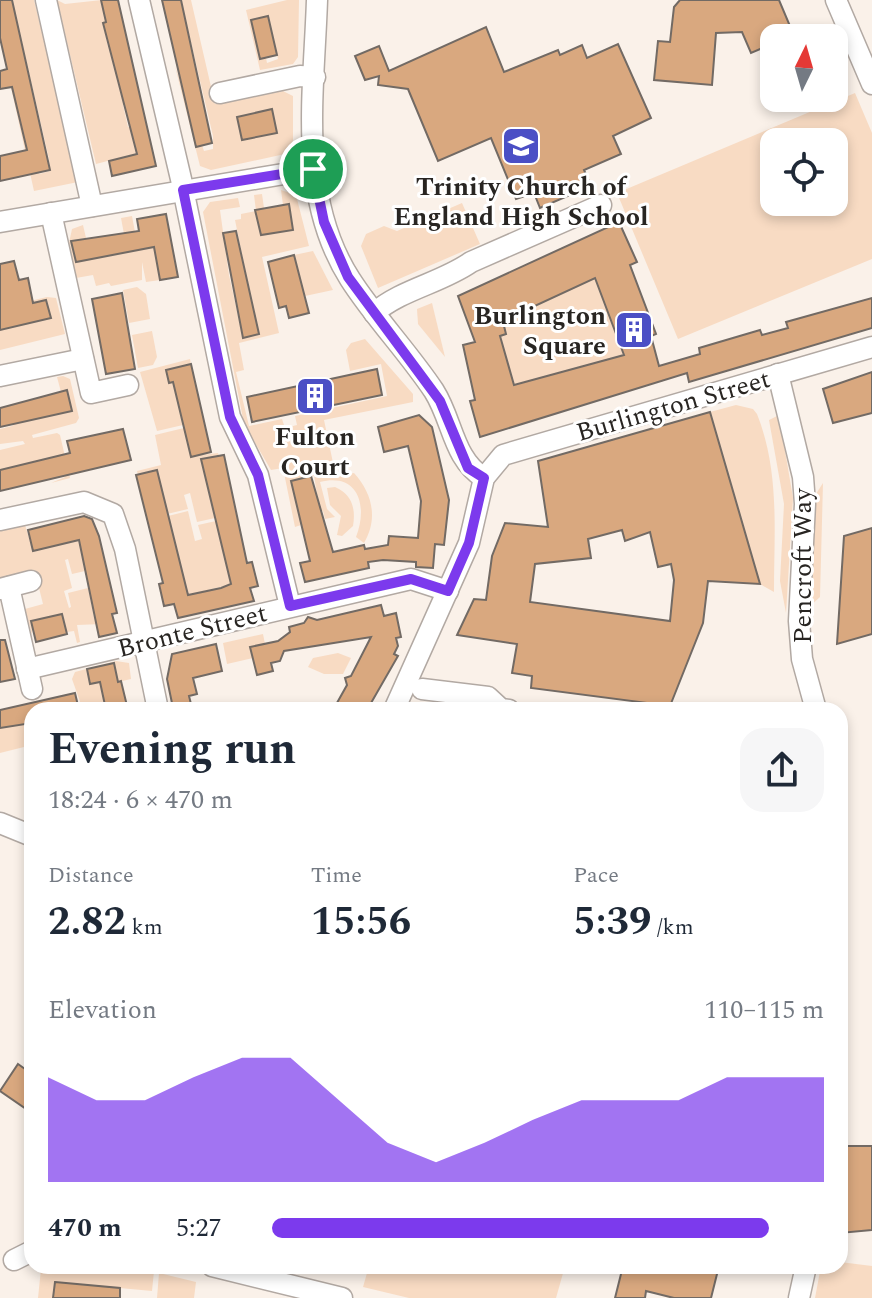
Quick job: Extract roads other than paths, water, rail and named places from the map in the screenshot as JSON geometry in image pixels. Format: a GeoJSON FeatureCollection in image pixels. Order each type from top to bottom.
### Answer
{"type":"FeatureCollection","features":[{"type":"Feature","properties":{"kind":"street"},"geometry":{"type":"LineString","coordinates":[[46,0],[92,206]]}},
{"type":"Feature","properties":{"kind":"street"},"geometry":{"type":"LineString","coordinates":[[139,0],[183,190],[230,417],[258,475],[290,606]]}},
{"type":"Feature","properties":{"kind":"street"},"geometry":{"type":"LineString","coordinates":[[317,0],[313,169],[317,196],[331,241],[348,277],[440,401],[468,468],[484,478],[469,543],[398,702]]}},
{"type":"Feature","properties":{"kind":"street"},"geometry":{"type":"LineString","coordinates":[[836,0],[872,84]]}},
{"type":"Feature","properties":{"kind":"street"},"geometry":{"type":"LineString","coordinates":[[220,93],[300,76],[315,77]]}},
{"type":"Feature","properties":{"kind":"street"},"geometry":{"type":"LineString","coordinates":[[0,222],[313,169]]}},
{"type":"Feature","properties":{"kind":"street"},"geometry":{"type":"LineString","coordinates":[[374,313],[385,303],[453,275],[471,262],[601,205]]}},
{"type":"Feature","properties":{"kind":"street"},"geometry":{"type":"LineString","coordinates":[[51,213],[91,393],[128,385]]}},
{"type":"Feature","properties":{"kind":"street","name":"Burlington Street"},"geometry":{"type":"LineString","coordinates":[[484,478],[497,460],[512,451],[872,347]]}},
{"type":"Feature","properties":{"kind":"street"},"geometry":{"type":"LineString","coordinates":[[0,376],[83,359]]}},
{"type":"Feature","properties":{"kind":"street","name":"Pencroft Way"},"geometry":{"type":"LineString","coordinates":[[778,374],[803,477],[805,504],[799,621],[802,659],[814,702]]}},
{"type":"Feature","properties":{"kind":"street"},"geometry":{"type":"LineString","coordinates":[[0,520],[72,503],[109,509],[119,524],[156,702]]}},
{"type":"Feature","properties":{"kind":"street","name":"Bronte Street"},"geometry":{"type":"LineString","coordinates":[[27,669],[411,579],[448,591]]}},
{"type":"Feature","properties":{"kind":"street"},"geometry":{"type":"LineString","coordinates":[[31,581],[5,588],[32,689]]}},
{"type":"Feature","properties":{"kind":"street"},"geometry":{"type":"LineString","coordinates":[[422,689],[488,697],[493,702]]}},
{"type":"Feature","properties":{"kind":"street"},"geometry":{"type":"LineString","coordinates":[[0,823],[24,833]]}},
{"type":"Feature","properties":{"kind":"street"},"geometry":{"type":"LineString","coordinates":[[244,1274],[342,1298]]}},
{"type":"Feature","properties":{"kind":"street"},"geometry":{"type":"LineString","coordinates":[[799,1298],[804,1274]]}},
{"type":"Feature","properties":{"kind":"place","name":"Trinity Church of England High School"},"geometry":{"type":"Point","coordinates":[521,146]}},
{"type":"Feature","properties":{"kind":"place","name":"Burlington Square"},"geometry":{"type":"Point","coordinates":[634,330]}},
{"type":"Feature","properties":{"kind":"place","name":"Fulton Court"},"geometry":{"type":"Point","coordinates":[315,396]}}]}
